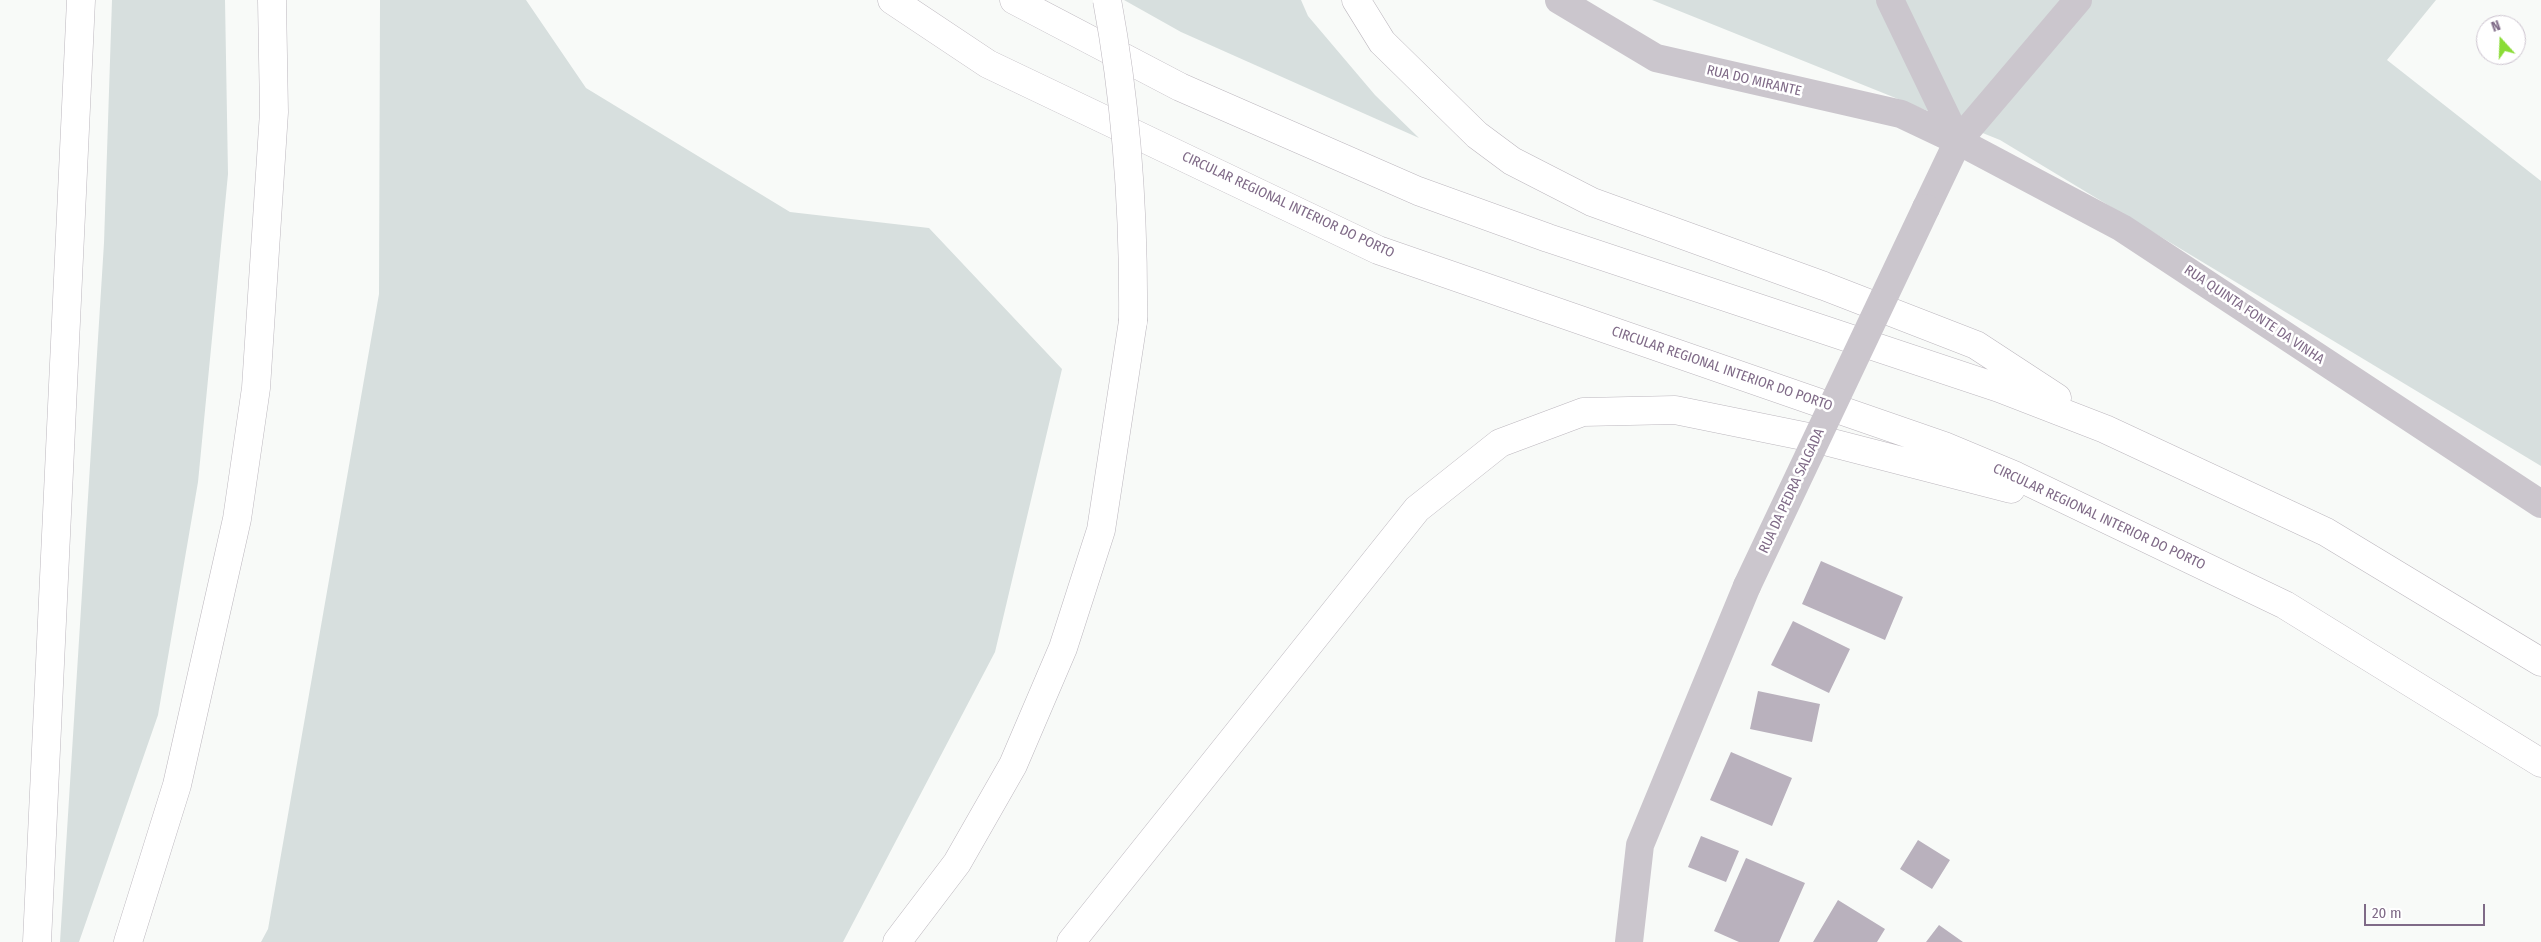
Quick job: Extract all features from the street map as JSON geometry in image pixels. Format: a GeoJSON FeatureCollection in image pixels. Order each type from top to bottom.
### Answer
{"type":"FeatureCollection","features":[{"type":"Feature","properties":{"kind":"highway"},"geometry":{"type":"LineString","coordinates":[[37,942],[81,0]]}},
{"type":"Feature","properties":{"kind":"highway"},"geometry":{"type":"LineString","coordinates":[[128,942],[177,785],[237,519],[256,388],[274,112],[272,0]]}},
{"type":"Feature","properties":{"kind":"highway","name":"CIRCULAR REGIONAL INTERIOR DO PORTO"},"geometry":{"type":"LineString","coordinates":[[892,0],[988,64],[1378,250],[1944,446],[2016,476],[2285,606],[2541,763]]}},
{"type":"Feature","properties":{"kind":"highway"},"geometry":{"type":"LineString","coordinates":[[1014,0],[1180,87],[1418,191],[1548,238],[1999,388],[2105,429],[2326,532],[2541,662]]}},
{"type":"Feature","properties":{"kind":"highway"},"geometry":{"type":"LineString","coordinates":[[897,942],[957,863],[1013,765],[1063,648],[1101,530],[1133,321],[1134,244],[1124,99],[1107,0]]}},
{"type":"Feature","properties":{"kind":"highway"},"geometry":{"type":"LineString","coordinates":[[1356,0],[1382,42],[1476,134],[1512,161],[1592,202],[1824,286],[1976,345],[2105,429]]}},
{"type":"Feature","properties":{"kind":"highway"},"geometry":{"type":"LineString","coordinates":[[1071,942],[1417,509],[1500,443],[1583,412],[1675,410],[1813,438],[2077,506]]}},
{"type":"Feature","properties":{"kind":"street","name":"RUA DO MIRANTE"},"geometry":{"type":"LineString","coordinates":[[1559,0],[1656,58],[1901,114],[1958,141]]}},
{"type":"Feature","properties":{"kind":"street"},"geometry":{"type":"LineString","coordinates":[[1890,0],[1958,141]]}},
{"type":"Feature","properties":{"kind":"street","name":"RUA DA PEDRA SALGADA"},"geometry":{"type":"LineString","coordinates":[[1629,942],[1640,845],[1747,586],[1926,208],[1958,141],[2078,0]]}},
{"type":"Feature","properties":{"kind":"street","name":"RUA QUINTA FONTE DA VINHA"},"geometry":{"type":"LineString","coordinates":[[1958,141],[2122,228],[2541,504]]}},
{"type":"Feature","properties":{"kind":"shaded area"},"geometry":{"type":"Polygon","coordinates":[[[112,0],[225,0],[228,174],[198,482],[158,715],[79,942],[60,942],[104,243],[112,0]]]}},
{"type":"Feature","properties":{"kind":"shaded area"},"geometry":{"type":"Polygon","coordinates":[[[380,0],[526,0],[586,88],[790,212],[929,228],[1062,369],[995,652],[843,942],[261,942],[268,929],[379,294],[380,0]]]}},
{"type":"Feature","properties":{"kind":"shaded area"},"geometry":{"type":"Polygon","coordinates":[[[1124,0],[1301,0],[1308,16],[1375,95],[1419,138],[1181,32],[1124,0]]]}},
{"type":"Feature","properties":{"kind":"shaded area"},"geometry":{"type":"Polygon","coordinates":[[[1652,0],[2436,0],[2387,60],[2541,181],[2541,466],[2000,140],[1652,0]]]}},
{"type":"Feature","properties":{"kind":"building"},"geometry":{"type":"Polygon","coordinates":[[[1821,561],[1903,597],[1885,640],[1802,604],[1821,561]]]}},
{"type":"Feature","properties":{"kind":"building"},"geometry":{"type":"Polygon","coordinates":[[[1793,621],[1850,649],[1829,693],[1771,665],[1793,621]]]}},
{"type":"Feature","properties":{"kind":"building"},"geometry":{"type":"Polygon","coordinates":[[[1758,691],[1820,704],[1812,742],[1750,729],[1758,691]]]}},
{"type":"Feature","properties":{"kind":"building"},"geometry":{"type":"Polygon","coordinates":[[[1731,752],[1792,778],[1772,826],[1710,800],[1731,752]]]}},
{"type":"Feature","properties":{"kind":"building"},"geometry":{"type":"Polygon","coordinates":[[[1701,836],[1739,851],[1726,882],[1688,867],[1701,836]]]}},
{"type":"Feature","properties":{"kind":"building"},"geometry":{"type":"Polygon","coordinates":[[[1918,840],[1950,860],[1932,889],[1900,869],[1918,840]]]}},
{"type":"Feature","properties":{"kind":"building"},"geometry":{"type":"Polygon","coordinates":[[[1746,858],[1805,883],[1779,942],[1739,942],[1714,931],[1746,858]]]}},
{"type":"Feature","properties":{"kind":"building"},"geometry":{"type":"Polygon","coordinates":[[[1838,900],[1885,929],[1877,942],[1813,942],[1838,900]]]}},
{"type":"Feature","properties":{"kind":"building"},"geometry":{"type":"Polygon","coordinates":[[[1939,925],[1963,942],[1926,942],[1939,925]]]}}]}
